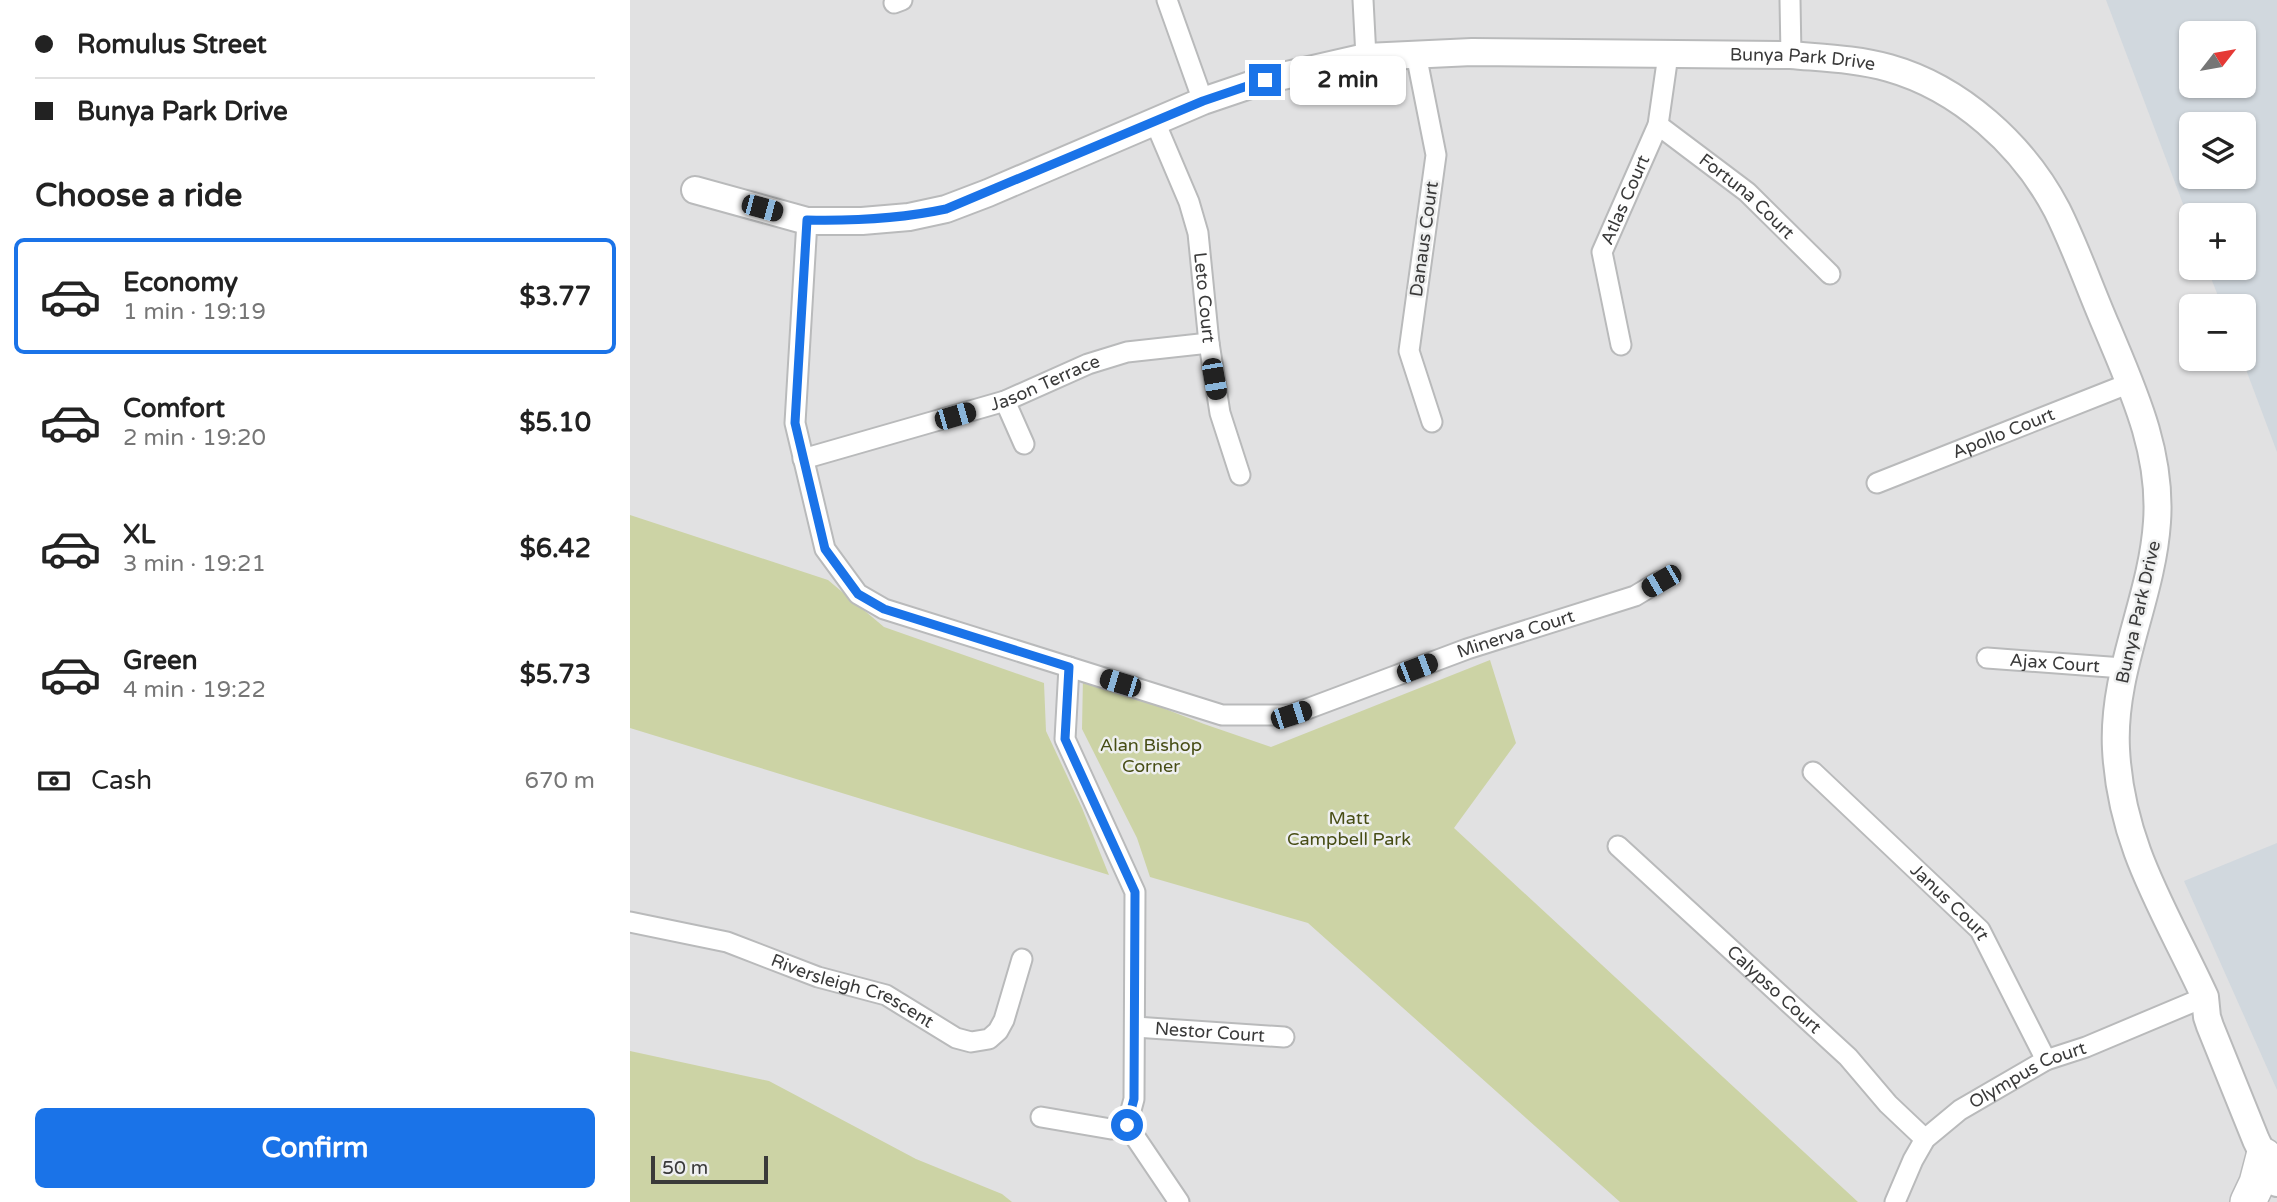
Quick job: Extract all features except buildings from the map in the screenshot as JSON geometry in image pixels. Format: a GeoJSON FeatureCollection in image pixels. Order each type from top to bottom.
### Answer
{"type":"FeatureCollection","features":[{"type":"Feature","properties":{"kind":"highway"},"geometry":{"type":"LineString","coordinates":[[2248,1202],[2272,1160]]}},
{"type":"Feature","properties":{"kind":"street"},"geometry":{"type":"LineString","coordinates":[[1167,0],[1203,101]]}},
{"type":"Feature","properties":{"kind":"street"},"geometry":{"type":"LineString","coordinates":[[1363,0],[1366,57]]}},
{"type":"Feature","properties":{"kind":"street"},"geometry":{"type":"LineString","coordinates":[[1790,0],[1791,55]]}},
{"type":"Feature","properties":{"kind":"street","name":"Bunya Park Drive"},"geometry":{"type":"LineString","coordinates":[[695,190],[807,220],[862,221],[909,217],[946,209],[1203,101],[1265,80],[1366,57],[1472,52],[1791,55],[1865,63],[1913,76],[1954,98],[2001,135],[2027,165],[2057,211],[2130,383],[2150,442],[2157,484],[2157,522],[2147,584],[2123,668],[2117,705],[2116,748],[2121,791],[2130,834],[2156,899],[2206,998],[2210,1026],[2272,1160]]}},
{"type":"Feature","properties":{"kind":"street","name":"Danaus Court"},"geometry":{"type":"LineString","coordinates":[[1416,54],[1436,155],[1409,351],[1432,422]]}},
{"type":"Feature","properties":{"kind":"street","name":"Atlas Court"},"geometry":{"type":"LineString","coordinates":[[1621,345],[1602,252],[1658,125],[1668,55]]}},
{"type":"Feature","properties":{"kind":"street","name":"Leto Court"},"geometry":{"type":"LineString","coordinates":[[1155,122],[1189,202],[1198,233],[1209,344],[1220,413],[1240,475]]}},
{"type":"Feature","properties":{"kind":"street","name":"Fortuna Court"},"geometry":{"type":"LineString","coordinates":[[1658,125],[1747,192],[1830,274]]}},
{"type":"Feature","properties":{"kind":"street","name":"Minerva Court"},"geometry":{"type":"LineString","coordinates":[[807,220],[795,423],[825,549],[858,594],[884,609],[1222,715],[1291,715],[1467,649],[1635,596],[1661,581]]}},
{"type":"Feature","properties":{"kind":"street","name":"Jason Terrace"},"geometry":{"type":"LineString","coordinates":[[803,459],[1005,401],[1088,364],[1127,352],[1209,344]]}},
{"type":"Feature","properties":{"kind":"street","name":"Apollo Court"},"geometry":{"type":"LineString","coordinates":[[1877,483],[2130,383]]}},
{"type":"Feature","properties":{"kind":"street"},"geometry":{"type":"LineString","coordinates":[[1005,401],[1024,444]]}},
{"type":"Feature","properties":{"kind":"street","name":"Ajax Court"},"geometry":{"type":"LineString","coordinates":[[1987,658],[2123,668]]}},
{"type":"Feature","properties":{"kind":"street"},"geometry":{"type":"LineString","coordinates":[[1069,667],[1065,739],[1135,892],[1134,1099],[1127,1125],[1179,1202]]}},
{"type":"Feature","properties":{"kind":"street","name":"Janus Court"},"geometry":{"type":"LineString","coordinates":[[1813,772],[1980,930],[2046,1060]]}},
{"type":"Feature","properties":{"kind":"street","name":"Calypso Court"},"geometry":{"type":"LineString","coordinates":[[1618,846],[1848,1057],[1888,1104],[1925,1139]]}},
{"type":"Feature","properties":{"kind":"street","name":"Riversleigh Crescent"},"geometry":{"type":"LineString","coordinates":[[630,922],[727,942],[818,977],[886,995],[956,1038],[971,1042],[989,1039],[998,1031],[1004,1020],[1022,959]]}},
{"type":"Feature","properties":{"kind":"street","name":"Olympus Court"},"geometry":{"type":"LineString","coordinates":[[1895,1202],[1925,1139],[1960,1110],[2046,1060],[2086,1047],[2206,998]]}},
{"type":"Feature","properties":{"kind":"street","name":"Nestor Court"},"geometry":{"type":"LineString","coordinates":[[1135,1027],[1284,1037]]}},
{"type":"Feature","properties":{"kind":"street"},"geometry":{"type":"LineString","coordinates":[[1041,1117],[1111,1129],[1127,1125]]}},
{"type":"Feature","properties":{"kind":"shaded area"},"geometry":{"type":"Polygon","coordinates":[[[2106,0],[2277,0],[2277,452],[2247,371],[2256,371],[2256,294],[2217,294],[2212,280],[2256,280],[2256,203],[2183,203],[2106,0]]]}},
{"type":"Feature","properties":{"kind":"shaded area"},"geometry":{"type":"Polygon","coordinates":[[[2277,843],[2277,1090],[2184,881],[2277,843]]]}},
{"type":"Feature","properties":{"kind":"green space"},"geometry":{"type":"Polygon","coordinates":[[[630,515],[828,580],[884,627],[1044,683],[1046,731],[1082,808],[1109,875],[630,728],[630,515]]]}},
{"type":"Feature","properties":{"kind":"green space","name":"Matt Campbell Park"},"geometry":{"type":"Polygon","coordinates":[[[1490,660],[1516,743],[1454,828],[1858,1202],[1620,1202],[1308,923],[1150,877],[1137,838],[1082,729],[1083,677],[1271,747],[1490,660]]]}},
{"type":"Feature","properties":{"kind":"green space"},"geometry":{"type":"Polygon","coordinates":[[[630,1051],[769,1081],[916,1159],[1002,1194],[1012,1202],[630,1202],[630,1051]]]}},
{"type":"Feature","properties":{"kind":"route"},"geometry":{"type":"LineString","coordinates":[[1127,1125],[1134,1099],[1135,892],[1065,739],[1069,667],[884,609],[858,594],[825,549],[795,423],[807,220],[862,221],[909,217],[946,209],[1203,101],[1265,80]]}},
{"type":"Feature","properties":{"kind":"park label","name":"Alan Bishop Corner"},"geometry":{"type":"Point","coordinates":[1151,755]}}]}
